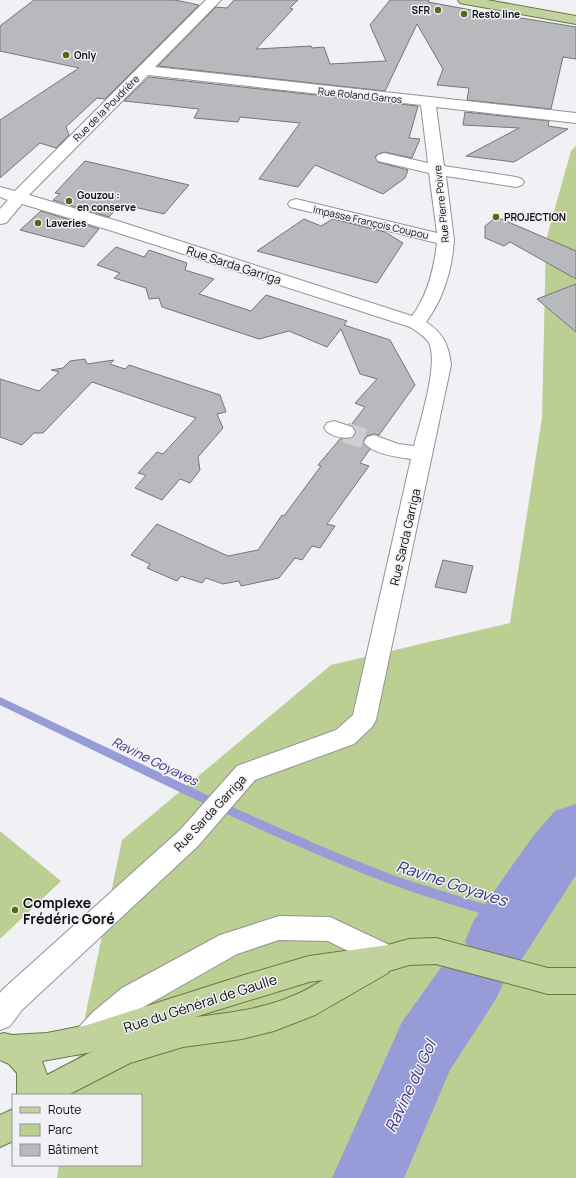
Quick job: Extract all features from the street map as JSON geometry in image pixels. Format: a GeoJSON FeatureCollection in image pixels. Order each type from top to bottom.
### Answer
{"type":"FeatureCollection","features":[{"type":"Feature","properties":{"kind":"main road"},"geometry":{"type":"LineString","coordinates":[[472,1],[576,20]]}},
{"type":"Feature","properties":{"kind":"main road","name":"Rue du Général de Gaulle"},"geometry":{"type":"LineString","coordinates":[[6,1047],[47,1047],[86,1039],[308,969],[388,958],[409,952],[436,951],[548,981],[576,981]]}},
{"type":"Feature","properties":{"kind":"main road","name":"Rue du Général de Gaulle"},"geometry":{"type":"LineString","coordinates":[[40,1094],[125,1050],[183,1033],[242,1025],[305,1005],[388,958]]}},
{"type":"Feature","properties":{"kind":"main road"},"geometry":{"type":"LineString","coordinates":[[6,1047],[24,1057],[31,1069],[34,1083],[32,1094]]}},
{"type":"Feature","properties":{"kind":"main road"},"geometry":{"type":"LineString","coordinates":[[0,1132],[12,1125]]}},
{"type":"Feature","properties":{"kind":"street","name":"Rue de la Poudrière"},"geometry":{"type":"LineString","coordinates":[[0,219],[19,197],[143,70],[214,0]]}},
{"type":"Feature","properties":{"kind":"street","name":"Rue Roland Garros"},"geometry":{"type":"LineString","coordinates":[[143,70],[576,118]]}},
{"type":"Feature","properties":{"kind":"street","name":"Rue Pierre Poivre"},"geometry":{"type":"LineString","coordinates":[[416,323],[423,315],[431,300],[445,257],[446,240],[428,102]]}},
{"type":"Feature","properties":{"kind":"street"},"geometry":{"type":"LineString","coordinates":[[384,158],[438,170],[516,182]]}},
{"type":"Feature","properties":{"kind":"street","name":"Rue Sarda Garriga"},"geometry":{"type":"LineString","coordinates":[[0,192],[416,323],[434,336],[441,346],[442,365],[364,720],[344,737],[246,773],[189,838],[12,1000],[0,1016]]}},
{"type":"Feature","properties":{"kind":"street","name":"Impasse François Coupou"},"geometry":{"type":"LineString","coordinates":[[296,204],[446,240]]}},
{"type":"Feature","properties":{"kind":"street"},"geometry":{"type":"LineString","coordinates":[[374,442],[395,450],[423,454]]}},
{"type":"Feature","properties":{"kind":"street"},"geometry":{"type":"LineString","coordinates":[[86,1039],[103,1022],[132,998],[230,944],[279,928],[330,929],[388,958]]}},
{"type":"Feature","properties":{"kind":"green space"},"geometry":{"type":"Polygon","coordinates":[[[576,146],[576,1178],[57,1178],[59,1166],[142,1166],[142,1094],[71,1094],[85,1017],[122,840],[331,665],[510,623],[542,418],[546,240],[571,151],[576,146]]]}},
{"type":"Feature","properties":{"kind":"green space","name":"Complexe Frédéric Goré"},"geometry":{"type":"Polygon","coordinates":[[[0,831],[61,881],[0,939],[0,831]]]}},
{"type":"Feature","properties":{"kind":"building"},"geometry":{"type":"Polygon","coordinates":[[[34,0],[175,0],[199,5],[105,99],[97,98],[66,127],[69,135],[56,148],[40,143],[0,178],[0,120],[79,68],[0,51],[0,26],[34,0]]]}},
{"type":"Feature","properties":{"kind":"building"},"geometry":{"type":"Polygon","coordinates":[[[234,0],[298,0],[290,8],[293,9],[256,49],[311,46],[312,48],[324,47],[330,64],[386,61],[370,25],[390,0],[429,0],[428,2],[520,19],[576,27],[576,59],[563,57],[551,109],[467,100],[469,88],[437,85],[443,69],[417,24],[385,91],[158,66],[216,7],[227,8],[234,0]]]}},
{"type":"Feature","properties":{"kind":"building"},"geometry":{"type":"Polygon","coordinates":[[[149,77],[418,106],[409,138],[420,139],[412,158],[384,152],[375,157],[378,162],[408,170],[405,178],[383,194],[315,165],[298,187],[259,179],[300,123],[240,117],[238,122],[194,118],[199,109],[124,101],[149,77]]]}},
{"type":"Feature","properties":{"kind":"building"},"geometry":{"type":"Polygon","coordinates":[[[465,112],[549,121],[548,126],[568,129],[514,162],[466,156],[519,128],[463,125],[465,112]]]}},
{"type":"Feature","properties":{"kind":"building"},"geometry":{"type":"Polygon","coordinates":[[[85,161],[189,185],[164,214],[121,204],[109,217],[53,200],[60,194],[55,193],[85,161]]]}},
{"type":"Feature","properties":{"kind":"building"},"geometry":{"type":"Polygon","coordinates":[[[41,211],[99,229],[84,247],[20,230],[41,211]]]}},
{"type":"Feature","properties":{"kind":"building"},"geometry":{"type":"Polygon","coordinates":[[[499,218],[576,251],[576,279],[510,242],[504,246],[485,238],[485,226],[494,219],[499,218]]]}},
{"type":"Feature","properties":{"kind":"building"},"geometry":{"type":"Polygon","coordinates":[[[304,219],[321,226],[333,219],[385,232],[403,243],[377,283],[257,251],[304,219]]]}},
{"type":"Feature","properties":{"kind":"building"},"geometry":{"type":"Polygon","coordinates":[[[116,247],[144,257],[149,250],[187,263],[185,270],[214,279],[199,294],[251,311],[266,295],[347,321],[344,325],[390,340],[415,385],[379,435],[374,434],[367,436],[363,441],[370,449],[360,463],[369,466],[327,524],[335,526],[320,548],[312,546],[302,560],[295,558],[279,578],[241,586],[239,581],[223,584],[206,578],[202,583],[181,576],[177,581],[147,568],[150,564],[131,555],[157,524],[228,556],[258,550],[282,515],[284,516],[321,466],[318,465],[340,439],[353,438],[356,431],[351,425],[365,407],[355,403],[377,379],[360,374],[341,329],[327,347],[289,331],[259,339],[162,307],[159,298],[149,299],[146,288],[114,278],[120,273],[97,265],[116,247]]]}},
{"type":"Feature","properties":{"kind":"building"},"geometry":{"type":"Polygon","coordinates":[[[576,284],[576,332],[537,299],[576,284]]]}},
{"type":"Feature","properties":{"kind":"building"},"geometry":{"type":"Polygon","coordinates":[[[85,359],[87,364],[114,360],[110,364],[125,369],[129,365],[220,395],[226,412],[217,414],[223,428],[198,457],[200,470],[190,483],[180,479],[162,500],[135,488],[146,475],[138,473],[157,452],[163,454],[196,418],[92,382],[43,433],[34,433],[22,445],[0,437],[0,379],[39,391],[59,372],[51,370],[63,368],[70,361],[85,359]]]}},
{"type":"Feature","properties":{"kind":"building"},"geometry":{"type":"Polygon","coordinates":[[[443,560],[473,566],[466,593],[435,587],[443,560]]]}},
{"type":"Feature","properties":{"kind":"waterway","name":"Ravine Goyaves"},"geometry":{"type":"LineString","coordinates":[[0,701],[190,792],[333,857],[398,882],[512,918]]}},
{"type":"Feature","properties":{"kind":"waterway","name":"Ravine du Gol"},"geometry":{"type":"LineString","coordinates":[[497,941],[555,855],[576,830]]}},
{"type":"Feature","properties":{"kind":"waterway","name":"Ravine du Gol"},"geometry":{"type":"LineString","coordinates":[[368,1178],[426,1046],[473,977]]}},
{"type":"Feature","properties":{"kind":"tunnel"},"geometry":{"type":"LineString","coordinates":[[345,432],[374,442]]}},
{"type":"Feature","properties":{"kind":"place","name":"SFR"},"geometry":{"type":"Point","coordinates":[438,10]}},
{"type":"Feature","properties":{"kind":"place","name":"Resto line"},"geometry":{"type":"Point","coordinates":[464,14]}},
{"type":"Feature","properties":{"kind":"place","name":"Only"},"geometry":{"type":"Point","coordinates":[66,55]}},
{"type":"Feature","properties":{"kind":"place","name":"Gouzou : en conserve"},"geometry":{"type":"Point","coordinates":[69,201]}},
{"type":"Feature","properties":{"kind":"place","name":"PROJECTION"},"geometry":{"type":"Point","coordinates":[496,217]}},
{"type":"Feature","properties":{"kind":"place","name":"Laveries"},"geometry":{"type":"Point","coordinates":[38,223]}},
{"type":"Feature","properties":{"kind":"place","name":"Complexe Frédéric Goré"},"geometry":{"type":"Point","coordinates":[15,910]}}]}
